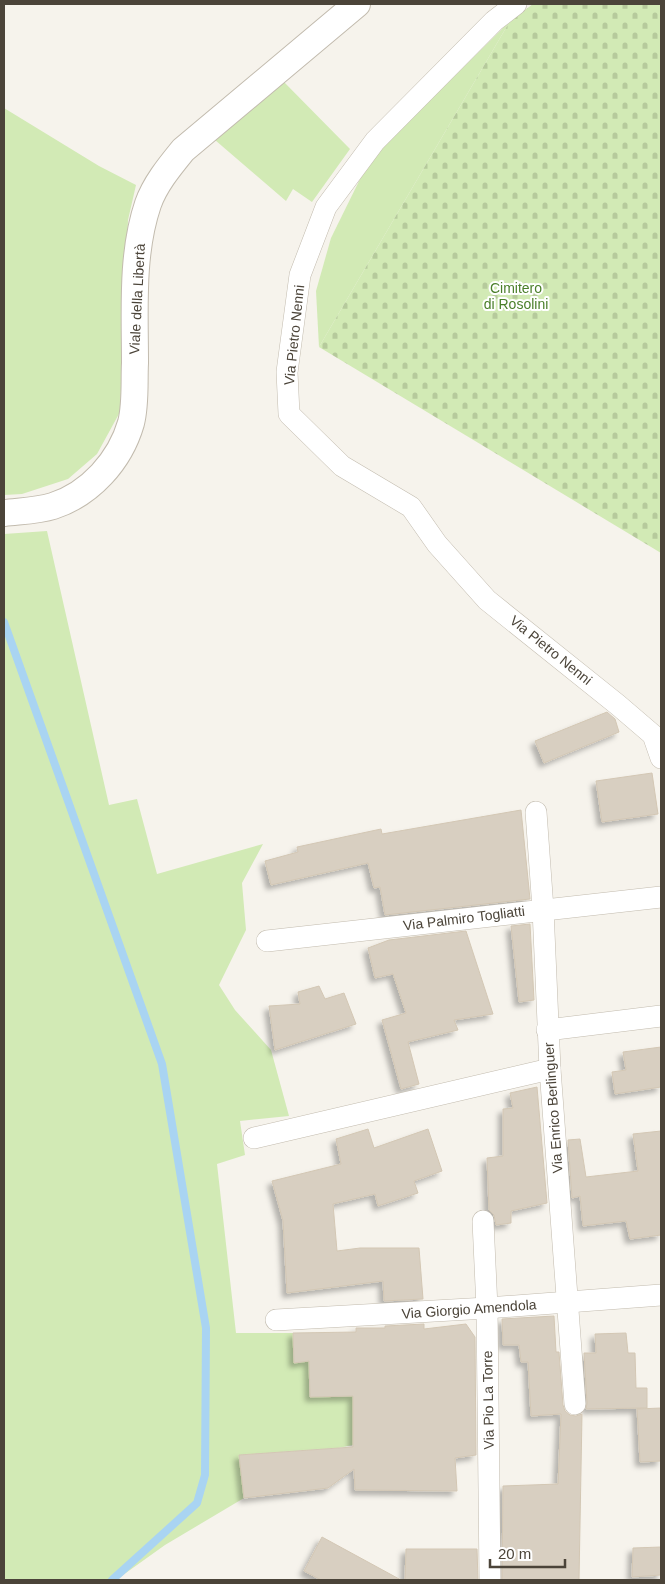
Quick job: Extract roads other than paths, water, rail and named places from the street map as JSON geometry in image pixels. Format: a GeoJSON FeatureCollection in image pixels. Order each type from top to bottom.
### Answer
{"type":"FeatureCollection","features":[{"type":"Feature","properties":{"kind":"street","name":"Viale della Libertà"},"geometry":{"type":"LineString","coordinates":[[16,512],[52,506],[71,498],[100,475],[120,450],[131,423],[134,397],[135,282],[140,234],[148,202],[168,168],[183,150],[357,4]]}},
{"type":"Feature","properties":{"kind":"street","name":"Via Pietro Nenni"},"geometry":{"type":"LineString","coordinates":[[516,4],[494,21],[375,141],[326,207],[300,275],[288,372],[289,414],[342,466],[411,507],[437,544],[488,600],[618,704],[653,735],[661,758]]}},
{"type":"Feature","properties":{"kind":"street","name":"Via Enrico Berlinguer"},"geometry":{"type":"LineString","coordinates":[[536,812],[543,909],[547,1030],[569,1302],[575,1404]]}},
{"type":"Feature","properties":{"kind":"street","name":"Via Palmiro Togliatti"},"geometry":{"type":"LineString","coordinates":[[267,942],[661,896]]}},
{"type":"Feature","properties":{"kind":"street"},"geometry":{"type":"LineString","coordinates":[[547,1030],[661,1016]]}},
{"type":"Feature","properties":{"kind":"street"},"geometry":{"type":"LineString","coordinates":[[254,1138],[550,1069]]}},
{"type":"Feature","properties":{"kind":"street","name":"Via Pio La Torre"},"geometry":{"type":"LineString","coordinates":[[482,1221],[488,1308],[490,1580]]}},
{"type":"Feature","properties":{"kind":"street","name":"Via Giorgio Amendola"},"geometry":{"type":"LineString","coordinates":[[276,1320],[488,1308],[661,1295]]}},
{"type":"Feature","properties":{"kind":"waterway"},"geometry":{"type":"LineString","coordinates":[[4,622],[162,1064],[206,1328],[205,1475],[197,1503],[112,1580]]}},
{"type":"Feature","properties":{"kind":"park label","name":"Cimitero di Rosolini"},"geometry":{"type":"Point","coordinates":[516,296]}}]}
